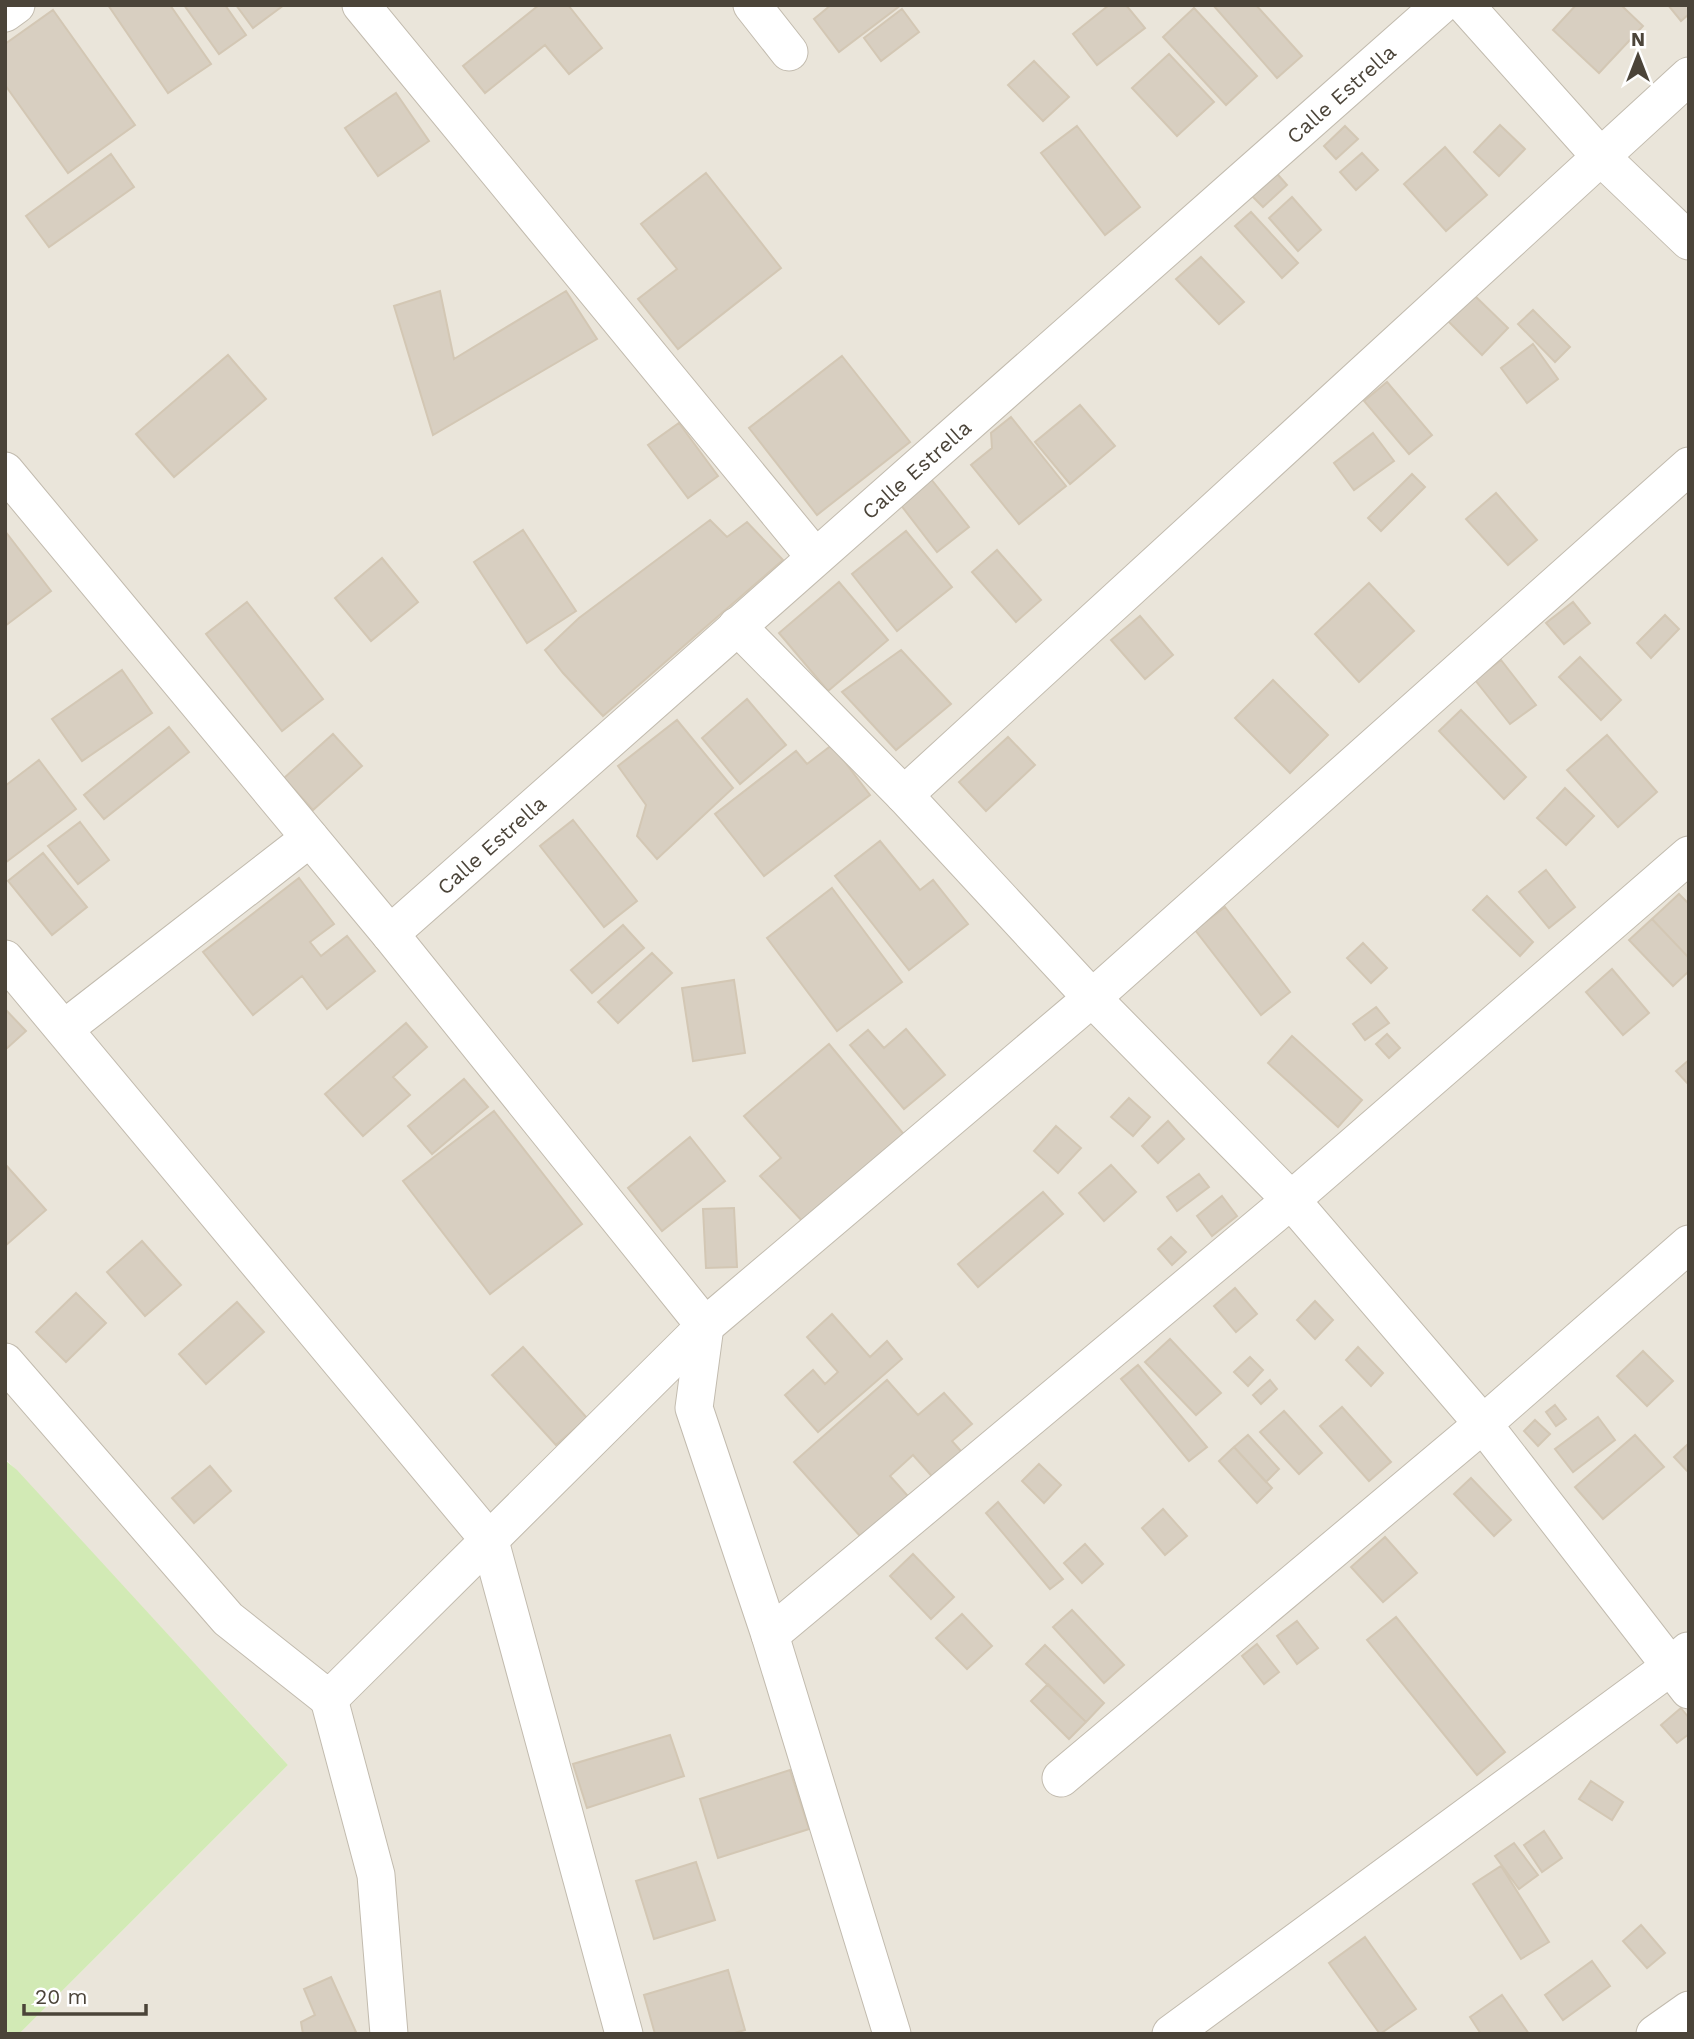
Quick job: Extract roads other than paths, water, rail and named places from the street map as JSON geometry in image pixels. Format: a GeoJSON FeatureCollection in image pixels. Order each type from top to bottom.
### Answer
{"type":"FeatureCollection","features":[{"type":"Feature","properties":{"kind":"street"},"geometry":{"type":"LineString","coordinates":[[5,13],[16,5]]}},
{"type":"Feature","properties":{"kind":"street"},"geometry":{"type":"LineString","coordinates":[[361,5],[815,557]]}},
{"type":"Feature","properties":{"kind":"street"},"geometry":{"type":"LineString","coordinates":[[752,5],[789,52]]}},
{"type":"Feature","properties":{"kind":"street","name":"Calle Estrella"},"geometry":{"type":"LineString","coordinates":[[390,934],[1441,5]]}},
{"type":"Feature","properties":{"kind":"street"},"geometry":{"type":"LineString","coordinates":[[1465,5],[1600,156],[1689,241]]}},
{"type":"Feature","properties":{"kind":"street"},"geometry":{"type":"LineString","coordinates":[[904,795],[1689,76]]}},
{"type":"Feature","properties":{"kind":"street"},"geometry":{"type":"LineString","coordinates":[[329,1699],[705,1326],[1092,998],[1689,466]]}},
{"type":"Feature","properties":{"kind":"street"},"geometry":{"type":"LineString","coordinates":[[5,471],[390,934],[705,1326],[694,1408],[770,1635],[892,2034]]}},
{"type":"Feature","properties":{"kind":"street"},"geometry":{"type":"LineString","coordinates":[[737,626],[904,795],[1092,998],[1291,1200],[1483,1424],[1683,1669],[1171,2034]]}},
{"type":"Feature","properties":{"kind":"street"},"geometry":{"type":"LineString","coordinates":[[64,1030],[310,838]]}},
{"type":"Feature","properties":{"kind":"street"},"geometry":{"type":"LineString","coordinates":[[770,1635],[1291,1200],[1689,855]]}},
{"type":"Feature","properties":{"kind":"street"},"geometry":{"type":"LineString","coordinates":[[5,959],[490,1541],[624,2034]]}},
{"type":"Feature","properties":{"kind":"street"},"geometry":{"type":"LineString","coordinates":[[1060,1778],[1483,1424],[1689,1244]]}},
{"type":"Feature","properties":{"kind":"street"},"geometry":{"type":"LineString","coordinates":[[5,1362],[228,1619],[329,1699],[376,1875],[389,2034]]}},
{"type":"Feature","properties":{"kind":"street"},"geometry":{"type":"LineString","coordinates":[[1655,2034],[1689,2010]]}}]}
